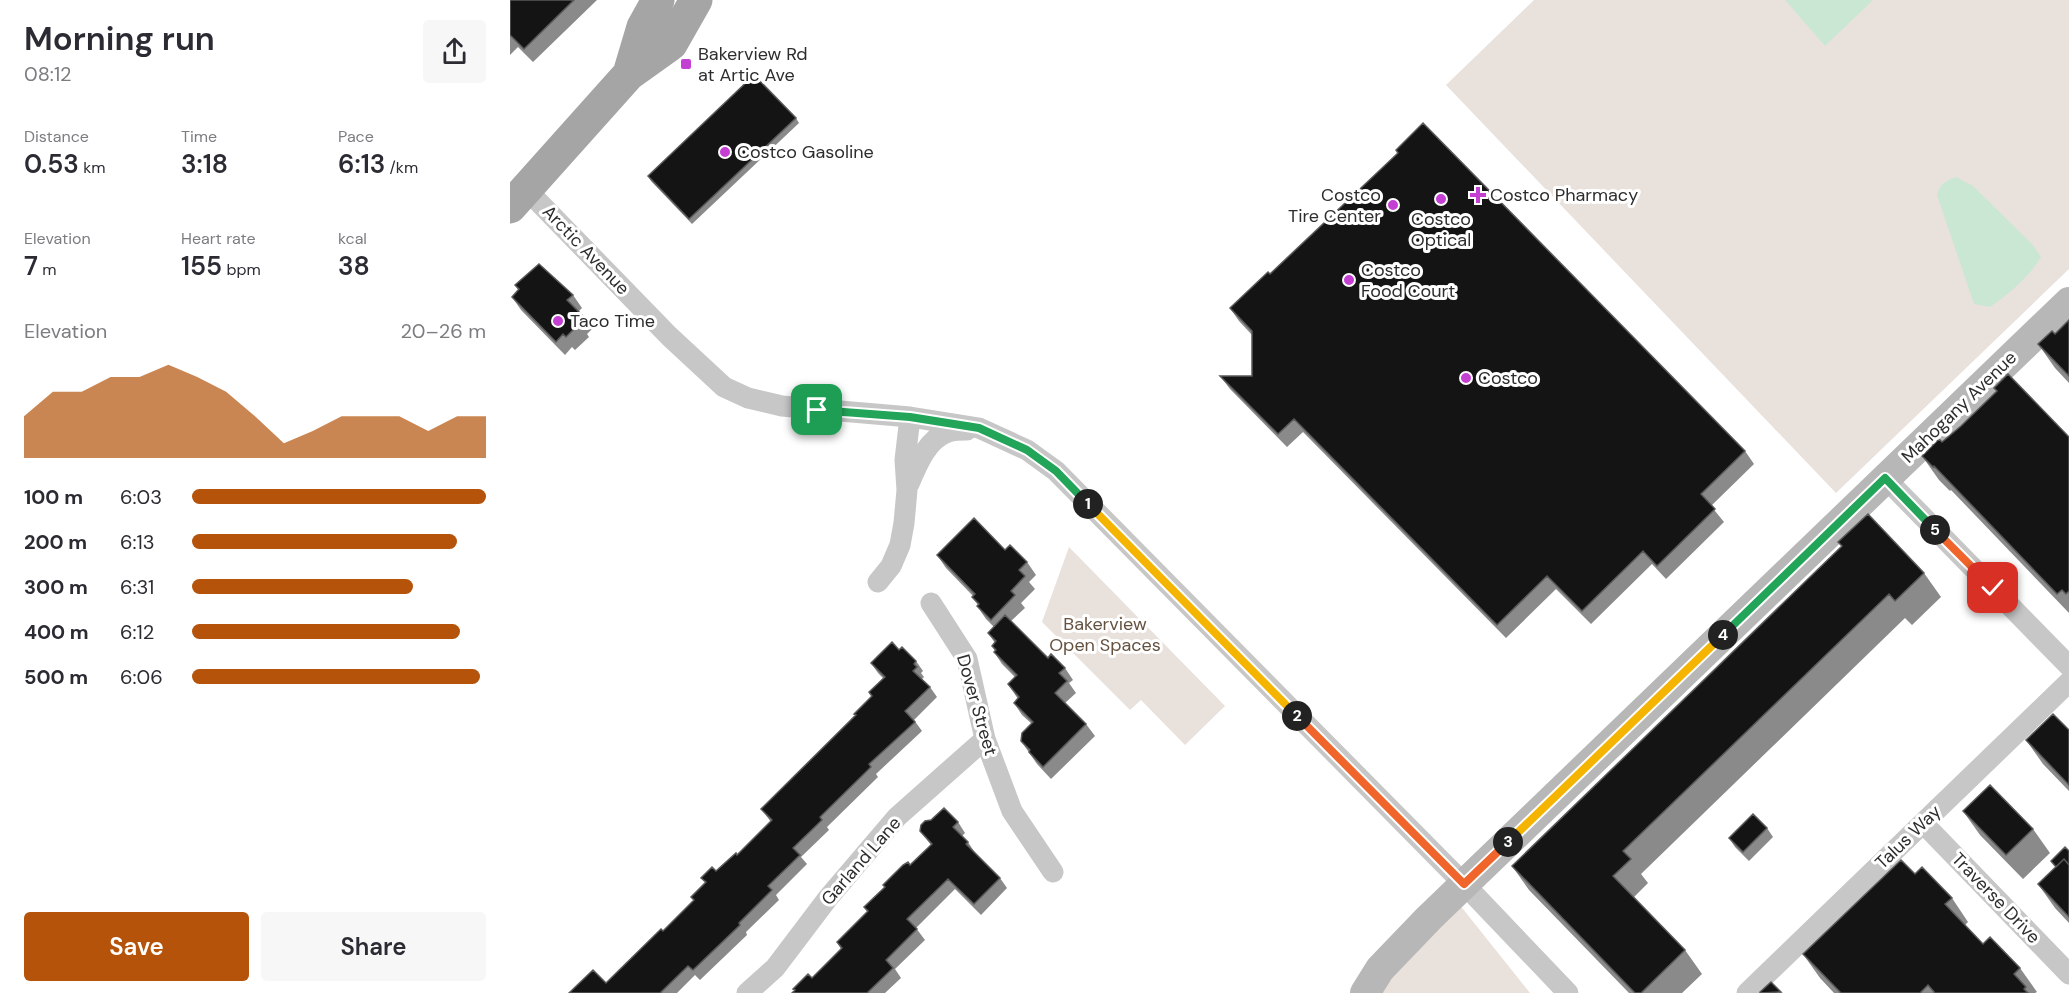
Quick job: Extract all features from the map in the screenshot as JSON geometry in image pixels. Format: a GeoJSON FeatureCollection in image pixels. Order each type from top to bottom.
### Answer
{"type":"FeatureCollection","features":[{"type":"Feature","properties":{"kind":"main road"},"geometry":{"type":"LineString","coordinates":[[629,74],[643,27],[658,0]]}},
{"type":"Feature","properties":{"kind":"main road"},"geometry":{"type":"LineString","coordinates":[[515,197],[629,74],[671,44],[696,0]]}},
{"type":"Feature","properties":{"kind":"street","name":"Arctic Avenue"},"geometry":{"type":"LineString","coordinates":[[515,197],[724,387],[748,398],[782,406],[910,417],[979,428],[1027,450],[1056,471],[1464,884],[1568,993]]}},
{"type":"Feature","properties":{"kind":"street","name":"Mahogany Avenue"},"geometry":{"type":"LineString","coordinates":[[1365,993],[1380,969],[1429,918],[2069,302]]}},
{"type":"Feature","properties":{"kind":"street"},"geometry":{"type":"LineString","coordinates":[[878,582],[891,566],[900,545],[904,523],[905,460],[910,417]]}},
{"type":"Feature","properties":{"kind":"street"},"geometry":{"type":"LineString","coordinates":[[906,490],[919,460],[929,446],[947,432],[979,428]]}},
{"type":"Feature","properties":{"kind":"street"},"geometry":{"type":"LineString","coordinates":[[1885,478],[2069,666]]}},
{"type":"Feature","properties":{"kind":"street","name":"Dover Street"},"geometry":{"type":"LineString","coordinates":[[931,603],[967,658],[985,739],[1012,811],[1053,872]]}},
{"type":"Feature","properties":{"kind":"street","name":"Talus Way"},"geometry":{"type":"LineString","coordinates":[[1747,993],[2069,682]]}},
{"type":"Feature","properties":{"kind":"street","name":"Garland Lane"},"geometry":{"type":"LineString","coordinates":[[747,993],[775,968],[828,898],[897,817],[985,739]]}},
{"type":"Feature","properties":{"kind":"street","name":"Traverse Drive"},"geometry":{"type":"LineString","coordinates":[[1923,823],[2069,974]]}},
{"type":"Feature","properties":{"kind":"green space"},"geometry":{"type":"Polygon","coordinates":[[[1534,0],[2069,0],[2069,269],[1836,493],[1446,85],[1534,0]]]}},
{"type":"Feature","properties":{"kind":"green space","name":"Bakerview Open Spaces"},"geometry":{"type":"Polygon","coordinates":[[[1069,547],[1225,706],[1185,745],[1141,700],[1130,710],[1042,622],[1069,547]]]}},
{"type":"Feature","properties":{"kind":"green space"},"geometry":{"type":"Polygon","coordinates":[[[1451,894],[1530,993],[1353,993],[1451,894]]]}},
{"type":"Feature","properties":{"kind":"shaded area"},"geometry":{"type":"Polygon","coordinates":[[[1785,0],[1873,0],[1825,46],[1785,0]]]}},
{"type":"Feature","properties":{"kind":"shaded area"},"geometry":{"type":"Polygon","coordinates":[[[1956,177],[1973,186],[2032,244],[2041,257],[2018,285],[1990,307],[1974,304],[1937,195],[1944,183],[1956,177]]]}},
{"type":"Feature","properties":{"kind":"building"},"geometry":{"type":"Polygon","coordinates":[[[510,0],[574,0],[524,49],[510,35],[510,0]]]}},
{"type":"Feature","properties":{"kind":"building","name":"Costco Gasoline"},"geometry":{"type":"Polygon","coordinates":[[[754,75],[796,118],[689,219],[648,176],[754,75]]]}},
{"type":"Feature","properties":{"kind":"building","name":"Costco"},"geometry":{"type":"Polygon","coordinates":[[[1423,123],[1745,451],[1701,494],[1715,509],[1657,566],[1643,551],[1582,611],[1547,576],[1497,625],[1294,419],[1278,434],[1220,376],[1252,376],[1252,331],[1230,308],[1268,272],[1270,274],[1398,153],[1396,150],[1423,123]]]}},
{"type":"Feature","properties":{"kind":"building","name":"Taco Time"},"geometry":{"type":"Polygon","coordinates":[[[539,264],[573,295],[567,300],[583,316],[577,321],[579,324],[566,337],[563,334],[556,342],[512,297],[519,289],[515,285],[539,264]]]}},
{"type":"Feature","properties":{"kind":"building"},"geometry":{"type":"Polygon","coordinates":[[[2069,320],[2069,376],[2038,344],[2052,331],[2055,334],[2069,320]]]}},
{"type":"Feature","properties":{"kind":"building"},"geometry":{"type":"Polygon","coordinates":[[[2008,374],[2069,437],[2069,591],[2066,594],[2062,590],[2057,594],[1922,456],[1939,439],[1942,442],[1961,426],[1997,391],[1994,388],[2008,374]]]}},
{"type":"Feature","properties":{"kind":"building"},"geometry":{"type":"Polygon","coordinates":[[[1868,514],[1924,573],[1895,601],[1889,594],[1623,851],[1631,859],[1613,876],[1685,950],[1641,993],[1635,993],[1512,866],[1842,546],[1838,542],[1868,514]]]}},
{"type":"Feature","properties":{"kind":"building"},"geometry":{"type":"Polygon","coordinates":[[[974,518],[1005,550],[1010,545],[1027,562],[1019,570],[1025,576],[1011,591],[1015,595],[991,620],[977,606],[979,604],[972,597],[975,594],[937,555],[974,518]]]}},
{"type":"Feature","properties":{"kind":"building"},"geometry":{"type":"Polygon","coordinates":[[[1005,615],[1048,658],[1051,654],[1065,668],[1059,673],[1067,681],[1055,693],[1086,724],[1043,767],[1021,741],[1022,733],[1033,722],[1014,703],[1019,697],[1008,684],[1017,675],[994,652],[996,650],[992,646],[996,641],[988,633],[1005,615]]]}},
{"type":"Feature","properties":{"kind":"building"},"geometry":{"type":"Polygon","coordinates":[[[892,642],[899,650],[902,647],[916,661],[914,664],[917,667],[913,671],[930,687],[905,711],[915,722],[869,764],[871,767],[820,817],[822,820],[793,848],[800,855],[768,886],[772,890],[739,923],[740,925],[693,970],[688,966],[660,993],[569,993],[593,970],[606,983],[694,900],[691,897],[706,882],[701,878],[712,867],[716,871],[736,853],[737,855],[772,820],[761,809],[856,715],[854,714],[872,696],[869,692],[885,677],[871,663],[892,642]]]}},
{"type":"Feature","properties":{"kind":"building"},"geometry":{"type":"Polygon","coordinates":[[[2053,714],[2069,730],[2069,785],[2026,740],[2053,714]]]}},
{"type":"Feature","properties":{"kind":"building"},"geometry":{"type":"Polygon","coordinates":[[[1990,785],[2033,829],[2006,855],[1963,811],[1990,785]]]}},
{"type":"Feature","properties":{"kind":"building"},"geometry":{"type":"Polygon","coordinates":[[[944,808],[958,822],[953,827],[968,842],[966,844],[1000,878],[974,904],[948,879],[907,919],[917,929],[886,960],[893,968],[867,993],[792,993],[795,990],[793,989],[808,974],[812,978],[842,948],[837,942],[868,911],[864,907],[885,887],[883,885],[903,865],[908,862],[910,865],[932,844],[920,831],[921,825],[931,820],[944,808]]]}},
{"type":"Feature","properties":{"kind":"building"},"geometry":{"type":"Polygon","coordinates":[[[1753,814],[1767,828],[1743,852],[1729,838],[1753,814]]]}},
{"type":"Feature","properties":{"kind":"building"},"geometry":{"type":"Polygon","coordinates":[[[2065,847],[2069,851],[2069,865],[2064,859],[2056,867],[2051,861],[2065,847]]]}},
{"type":"Feature","properties":{"kind":"building"},"geometry":{"type":"Polygon","coordinates":[[[2064,859],[2069,865],[2069,917],[2038,884],[2064,859]]]}},
{"type":"Feature","properties":{"kind":"building"},"geometry":{"type":"Polygon","coordinates":[[[1901,860],[1915,874],[1922,867],[1952,898],[1945,904],[1983,944],[1990,937],[2020,968],[2014,974],[2026,987],[2024,989],[2028,993],[1935,993],[1928,985],[1920,993],[1841,993],[1803,954],[1901,860]]]}},
{"type":"Feature","properties":{"kind":"building"},"geometry":{"type":"Polygon","coordinates":[[[1771,982],[1781,992],[1760,993],[1760,992],[1771,982]]]}},
{"type":"Feature","properties":{"kind":"place","name":"Bakerview Rd at Artic Ave"},"geometry":{"type":"Point","coordinates":[686,64]}},
{"type":"Feature","properties":{"kind":"place","name":"Costco Gasoline"},"geometry":{"type":"Point","coordinates":[725,152]}},
{"type":"Feature","properties":{"kind":"place","name":"Costco Pharmacy"},"geometry":{"type":"Point","coordinates":[1478,195]}},
{"type":"Feature","properties":{"kind":"place","name":"Costco Optical"},"geometry":{"type":"Point","coordinates":[1441,199]}},
{"type":"Feature","properties":{"kind":"place","name":"Costco Tire Center"},"geometry":{"type":"Point","coordinates":[1393,205]}},
{"type":"Feature","properties":{"kind":"place","name":"Costco Food Court"},"geometry":{"type":"Point","coordinates":[1349,280]}},
{"type":"Feature","properties":{"kind":"place","name":"Taco Time"},"geometry":{"type":"Point","coordinates":[558,321]}},
{"type":"Feature","properties":{"kind":"place","name":"Costco"},"geometry":{"type":"Point","coordinates":[1466,378]}},
{"type":"Feature","properties":{"kind":"route"},"geometry":{"type":"LineString","coordinates":[[817,410],[910,417],[979,428],[1027,450],[1056,471],[1464,884],[1885,478],[1993,588]]}}]}
